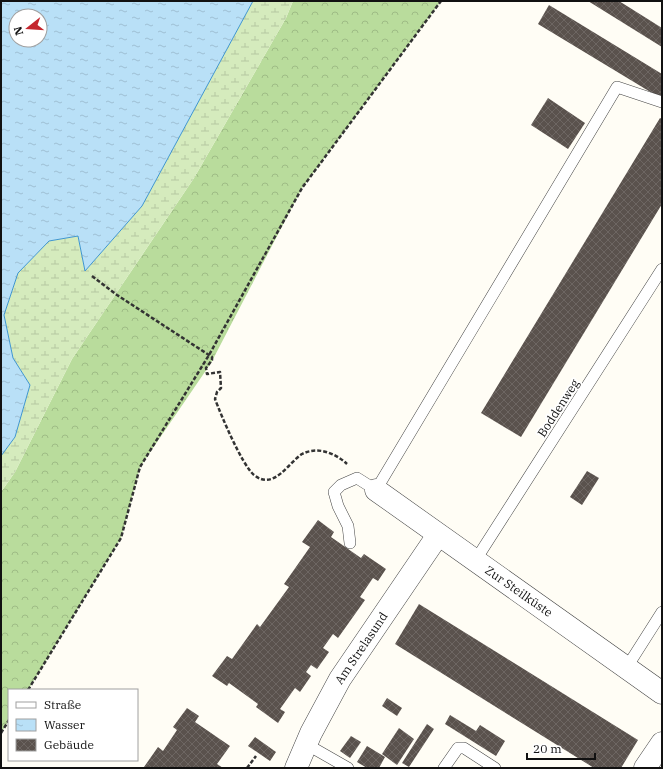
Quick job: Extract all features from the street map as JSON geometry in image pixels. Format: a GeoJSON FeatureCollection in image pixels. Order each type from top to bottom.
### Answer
{"type":"FeatureCollection","features":[{"type":"Feature","properties":{"kind":"street","name":"Zur Steilküste"},"geometry":{"type":"LineString","coordinates":[[376,490],[662,693]]}},
{"type":"Feature","properties":{"kind":"street","name":"Am Strelasund"},"geometry":{"type":"LineString","coordinates":[[296,768],[306,744],[340,679],[438,535]]}},
{"type":"Feature","properties":{"kind":"street"},"geometry":{"type":"LineString","coordinates":[[645,768],[662,743]]}},
{"type":"Feature","properties":{"kind":"lane"},"geometry":{"type":"LineString","coordinates":[[350,543],[348,526],[338,506],[334,492],[341,485],[357,478],[376,490],[617,87],[662,102]]}},
{"type":"Feature","properties":{"kind":"lane","name":"Boddenweg"},"geometry":{"type":"LineString","coordinates":[[475,561],[662,269]]}},
{"type":"Feature","properties":{"kind":"lane"},"geometry":{"type":"LineString","coordinates":[[627,667],[662,612]]}},
{"type":"Feature","properties":{"kind":"lane"},"geometry":{"type":"LineString","coordinates":[[306,744],[348,768]]}},
{"type":"Feature","properties":{"kind":"lane"},"geometry":{"type":"LineString","coordinates":[[444,768],[458,748],[464,748],[495,768]]}},
{"type":"Feature","properties":{"kind":"path"},"geometry":{"type":"LineString","coordinates":[[29,689],[121,538],[140,467],[209,355],[302,188],[441,1]]}},
{"type":"Feature","properties":{"kind":"path"},"geometry":{"type":"LineString","coordinates":[[92,276],[117,295],[212,357],[212,360],[206,366],[207,374],[220,372],[221,388],[217,392],[215,399],[246,465],[254,475],[267,480],[278,476],[303,454],[320,450],[330,452],[346,463],[357,478]]}},
{"type":"Feature","properties":{"kind":"path"},"geometry":{"type":"LineString","coordinates":[[1,733],[8,722]]}},
{"type":"Feature","properties":{"kind":"path"},"geometry":{"type":"LineString","coordinates":[[247,768],[256,756]]}},
{"type":"Feature","properties":{"kind":"green space"},"geometry":{"type":"Polygon","coordinates":[[[253,1],[293,1],[286,18],[194,178],[72,359],[15,472],[1,492],[1,456],[15,437],[30,385],[13,358],[4,315],[18,273],[49,241],[78,236],[85,271],[142,206],[253,1]]]}},
{"type":"Feature","properties":{"kind":"green space"},"geometry":{"type":"Polygon","coordinates":[[[293,1],[441,1],[302,188],[211,363],[140,467],[121,538],[29,689],[8,689],[8,722],[1,733],[1,492],[15,472],[72,359],[194,178],[286,18],[293,1]]]}},
{"type":"Feature","properties":{"kind":"water"},"geometry":{"type":"Polygon","coordinates":[[[1,1],[253,1],[142,206],[85,271],[78,236],[49,241],[18,273],[4,315],[13,358],[30,385],[15,437],[1,456],[1,1]]]}},
{"type":"Feature","properties":{"kind":"building"},"geometry":{"type":"Polygon","coordinates":[[[588,1],[619,1],[662,28],[662,47],[588,1]]]}},
{"type":"Feature","properties":{"kind":"building"},"geometry":{"type":"Polygon","coordinates":[[[549,5],[662,74],[662,99],[538,24],[549,5]]]}},
{"type":"Feature","properties":{"kind":"building"},"geometry":{"type":"Polygon","coordinates":[[[548,98],[585,123],[568,149],[531,125],[548,98]]]}},
{"type":"Feature","properties":{"kind":"building"},"geometry":{"type":"Polygon","coordinates":[[[660,118],[662,119],[662,204],[521,437],[481,413],[660,118]]]}},
{"type":"Feature","properties":{"kind":"building"},"geometry":{"type":"Polygon","coordinates":[[[587,471],[599,478],[582,505],[570,497],[587,471]]]}},
{"type":"Feature","properties":{"kind":"building"},"geometry":{"type":"Polygon","coordinates":[[[318,520],[334,532],[331,537],[361,558],[364,554],[386,569],[378,581],[373,578],[360,597],[365,600],[338,638],[333,634],[323,648],[329,652],[317,669],[311,665],[306,672],[311,676],[300,692],[295,688],[280,709],[285,712],[278,723],[256,707],[258,704],[229,683],[227,686],[212,676],[227,656],[232,659],[257,624],[260,627],[289,587],[284,584],[310,547],[302,542],[318,520]]]}},
{"type":"Feature","properties":{"kind":"building"},"geometry":{"type":"Polygon","coordinates":[[[419,604],[638,740],[621,768],[594,768],[395,644],[419,604]]]}},
{"type":"Feature","properties":{"kind":"building"},"geometry":{"type":"Polygon","coordinates":[[[387,698],[402,708],[397,716],[382,706],[387,698]]]}},
{"type":"Feature","properties":{"kind":"building"},"geometry":{"type":"Polygon","coordinates":[[[187,708],[199,716],[195,722],[230,746],[217,764],[223,768],[144,767],[158,747],[163,751],[177,730],[173,727],[187,708]]]}},
{"type":"Feature","properties":{"kind":"building"},"geometry":{"type":"Polygon","coordinates":[[[450,715],[476,731],[480,725],[505,741],[496,756],[445,724],[450,715]]]}},
{"type":"Feature","properties":{"kind":"building"},"geometry":{"type":"Polygon","coordinates":[[[427,724],[434,729],[409,767],[402,763],[427,724]]]}},
{"type":"Feature","properties":{"kind":"building"},"geometry":{"type":"Polygon","coordinates":[[[399,728],[414,739],[397,765],[382,754],[399,728]]]}},
{"type":"Feature","properties":{"kind":"building"},"geometry":{"type":"Polygon","coordinates":[[[351,736],[361,742],[350,758],[340,751],[351,736]]]}},
{"type":"Feature","properties":{"kind":"building"},"geometry":{"type":"Polygon","coordinates":[[[255,737],[276,752],[270,761],[248,746],[255,737]]]}},
{"type":"Feature","properties":{"kind":"building"},"geometry":{"type":"Polygon","coordinates":[[[367,746],[385,757],[379,768],[367,768],[357,762],[367,746]]]}}]}
